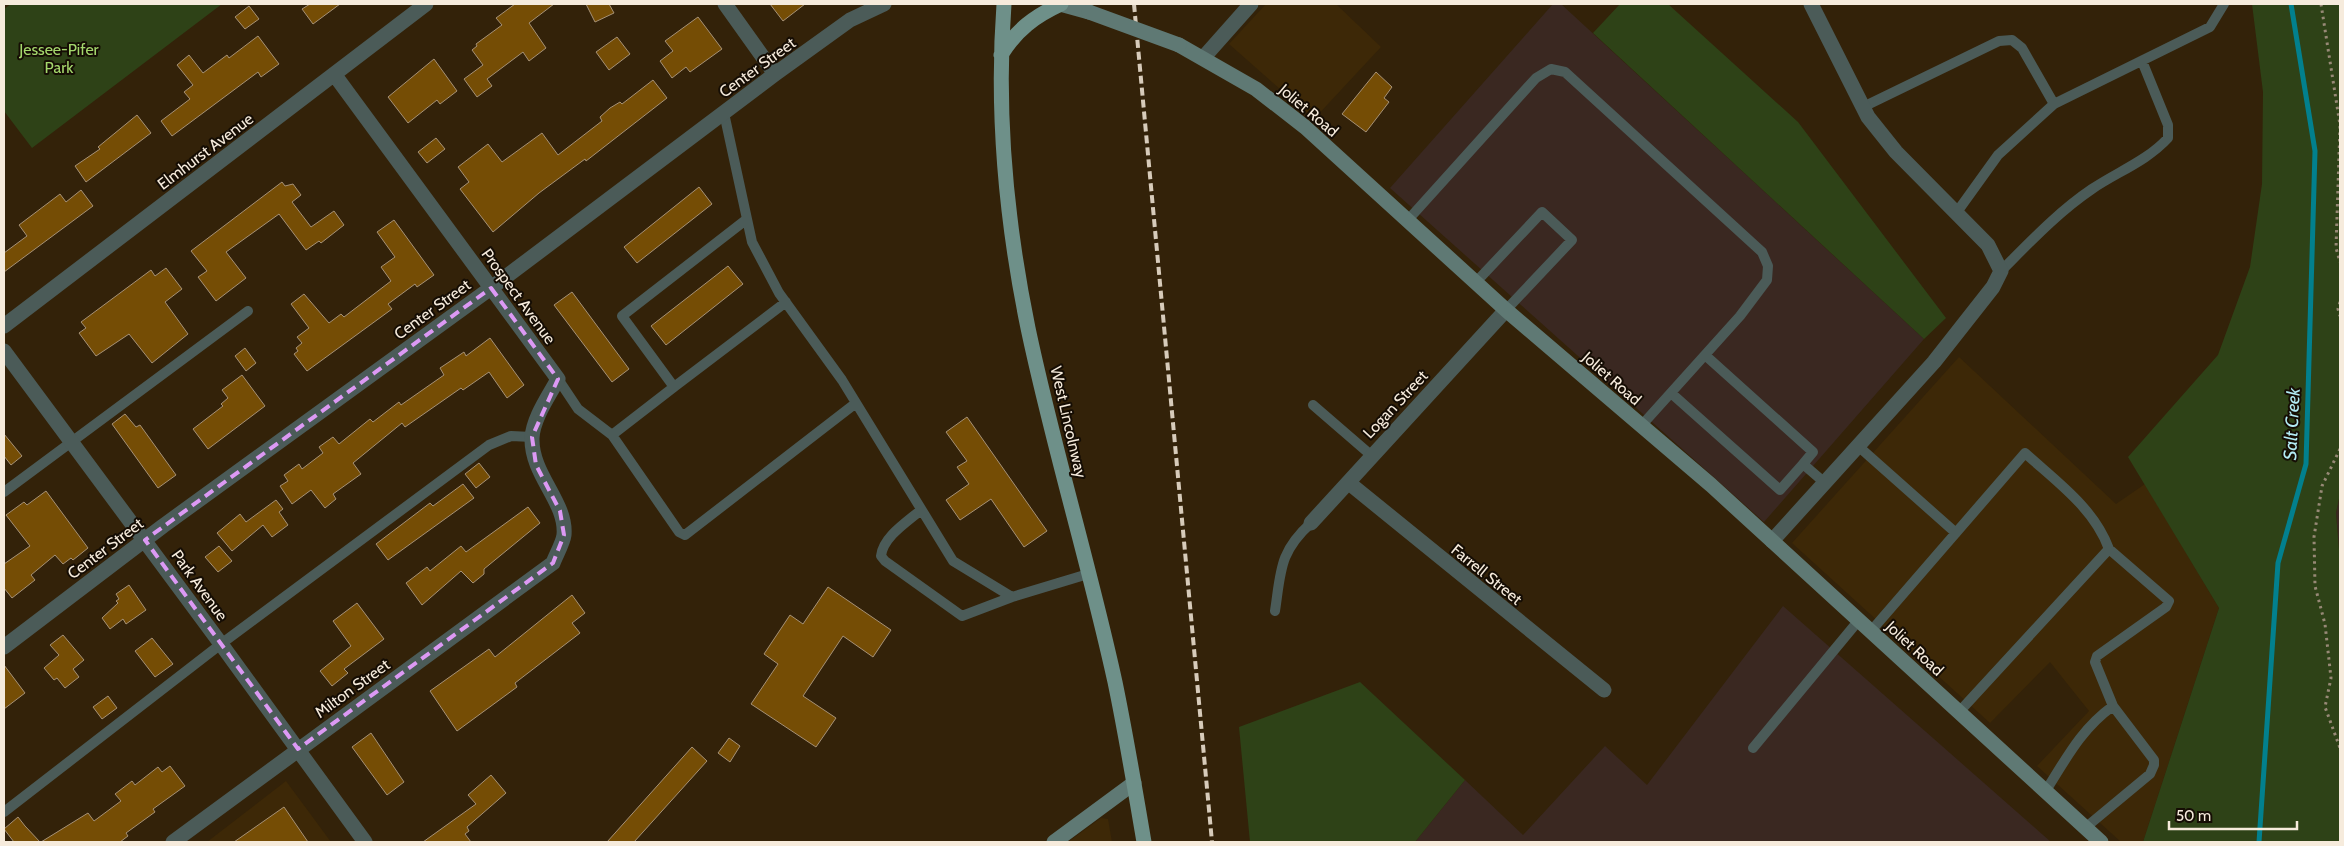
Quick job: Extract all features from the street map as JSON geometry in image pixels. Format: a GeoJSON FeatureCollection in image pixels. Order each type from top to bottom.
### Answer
{"type":"FeatureCollection","features":[{"type":"Feature","properties":{"kind":"main road","name":"West Lincolnway"},"geometry":{"type":"LineString","coordinates":[[1004,4],[1000,56],[1002,135],[1007,186],[1028,327],[1114,681],[1144,842]]}},
{"type":"Feature","properties":{"kind":"main road"},"geometry":{"type":"LineString","coordinates":[[1000,56],[1009,41],[1032,19],[1060,4]]}},
{"type":"Feature","properties":{"kind":"main road","name":"Joliet Road"},"geometry":{"type":"LineString","coordinates":[[1060,4],[1089,12],[1178,44],[1204,57],[1256,89],[1305,127],[1506,310],[1772,541],[2101,842]]}},
{"type":"Feature","properties":{"kind":"main road"},"geometry":{"type":"LineString","coordinates":[[1054,842],[1134,782]]}},
{"type":"Feature","properties":{"kind":"street","name":"Elmhurst Avenue"},"geometry":{"type":"LineString","coordinates":[[4,326],[426,4]]}},
{"type":"Feature","properties":{"kind":"street"},"geometry":{"type":"LineString","coordinates":[[725,4],[775,74]]}},
{"type":"Feature","properties":{"kind":"street","name":"Center Street"},"geometry":{"type":"LineString","coordinates":[[4,647],[145,540],[491,288],[775,74],[850,20],[884,4]]}},
{"type":"Feature","properties":{"kind":"street"},"geometry":{"type":"LineString","coordinates":[[1204,57],[1251,4]]}},
{"type":"Feature","properties":{"kind":"street"},"geometry":{"type":"LineString","coordinates":[[1772,541],[1934,362],[1993,286],[2001,271],[1988,245],[1896,152],[1863,108],[1811,4]]}},
{"type":"Feature","properties":{"kind":"street","name":"Prospect Avenue"},"geometry":{"type":"LineString","coordinates":[[334,74],[558,379]]}},
{"type":"Feature","properties":{"kind":"street","name":"Logan Street"},"geometry":{"type":"LineString","coordinates":[[1312,523],[1506,310]]}},
{"type":"Feature","properties":{"kind":"street","name":"Park Avenue"},"geometry":{"type":"LineString","coordinates":[[4,351],[222,644],[365,842]]}},
{"type":"Feature","properties":{"kind":"street"},"geometry":{"type":"LineString","coordinates":[[532,437],[538,417],[558,379]]}},
{"type":"Feature","properties":{"kind":"street","name":"Milton Street"},"geometry":{"type":"LineString","coordinates":[[173,842],[553,563],[564,535],[560,511],[536,465],[532,437]]}},
{"type":"Feature","properties":{"kind":"street","name":"Farrell Street"},"geometry":{"type":"LineString","coordinates":[[1349,484],[1604,690]]}},
{"type":"Feature","properties":{"kind":"lane"},"geometry":{"type":"LineString","coordinates":[[1957,212],[1998,155],[2054,104],[2210,27],[2224,4]]}},
{"type":"Feature","properties":{"kind":"lane"},"geometry":{"type":"LineString","coordinates":[[1863,108],[1999,41],[2012,40],[2022,48],[2054,104]]}},
{"type":"Feature","properties":{"kind":"lane"},"geometry":{"type":"LineString","coordinates":[[2001,271],[2059,214],[2092,189],[2158,149],[2168,138],[2168,125],[2142,61]]}},
{"type":"Feature","properties":{"kind":"lane"},"geometry":{"type":"LineString","coordinates":[[1407,221],[1536,78],[1551,69],[1565,72],[1762,252],[1768,266],[1767,280],[1740,316],[1641,426]]}},
{"type":"Feature","properties":{"kind":"lane"},"geometry":{"type":"LineString","coordinates":[[724,113],[752,242],[786,302],[856,403],[953,561],[1012,596]]}},
{"type":"Feature","properties":{"kind":"lane"},"geometry":{"type":"LineString","coordinates":[[1476,282],[1542,212],[1572,240],[1506,310]]}},
{"type":"Feature","properties":{"kind":"lane"},"geometry":{"type":"LineString","coordinates":[[674,387],[622,316],[747,219]]}},
{"type":"Feature","properties":{"kind":"lane"},"geometry":{"type":"LineString","coordinates":[[612,435],[786,302]]}},
{"type":"Feature","properties":{"kind":"lane"},"geometry":{"type":"LineString","coordinates":[[4,492],[248,311]]}},
{"type":"Feature","properties":{"kind":"lane"},"geometry":{"type":"LineString","coordinates":[[1671,393],[1780,490],[1813,452],[1705,355]]}},
{"type":"Feature","properties":{"kind":"lane"},"geometry":{"type":"LineString","coordinates":[[558,379],[578,409],[612,435],[679,532],[685,536],[856,403]]}},
{"type":"Feature","properties":{"kind":"lane"},"geometry":{"type":"LineString","coordinates":[[1313,405],[1372,456]]}},
{"type":"Feature","properties":{"kind":"lane"},"geometry":{"type":"LineString","coordinates":[[4,812],[222,644],[489,445],[511,436],[532,437]]}},
{"type":"Feature","properties":{"kind":"lane"},"geometry":{"type":"LineString","coordinates":[[1858,446],[1956,533]]}},
{"type":"Feature","properties":{"kind":"lane"},"geometry":{"type":"LineString","coordinates":[[1871,632],[2025,453],[2091,514],[2103,532],[2109,549],[2169,601],[2166,607],[2097,656],[2095,662],[2113,706],[2154,760],[2154,765],[2150,774],[2085,828]]}},
{"type":"Feature","properties":{"kind":"lane"},"geometry":{"type":"LineString","coordinates":[[1803,464],[1825,483]]}},
{"type":"Feature","properties":{"kind":"lane"},"geometry":{"type":"LineString","coordinates":[[921,510],[886,541],[882,548],[881,556],[962,616],[1012,596],[1088,574]]}},
{"type":"Feature","properties":{"kind":"lane"},"geometry":{"type":"LineString","coordinates":[[1275,611],[1283,557],[1296,536],[1312,523]]}},
{"type":"Feature","properties":{"kind":"lane"},"geometry":{"type":"LineString","coordinates":[[1959,712],[2109,549]]}},
{"type":"Feature","properties":{"kind":"lane"},"geometry":{"type":"LineString","coordinates":[[1753,748],[1859,620]]}},
{"type":"Feature","properties":{"kind":"lane"},"geometry":{"type":"LineString","coordinates":[[2045,792],[2080,737],[2094,720],[2113,706]]}},
{"type":"Feature","properties":{"kind":"path"},"geometry":{"type":"LineString","coordinates":[[2321,4],[2340,125],[2336,248],[2340,262]]}},
{"type":"Feature","properties":{"kind":"path"},"geometry":{"type":"LineString","coordinates":[[2340,302],[2338,309],[2340,316]]}},
{"type":"Feature","properties":{"kind":"path"},"geometry":{"type":"LineString","coordinates":[[2340,449],[2322,486],[2314,537],[2315,586],[2325,624],[2331,678],[2325,707],[2340,748]]}},
{"type":"Feature","properties":{"kind":"highlighted area"},"geometry":{"type":"Polygon","coordinates":[[[491,288],[558,379],[532,437],[536,465],[560,511],[564,535],[553,563],[298,749],[145,540],[491,288]]]}},
{"type":"Feature","properties":{"kind":"shaded area"},"geometry":{"type":"Polygon","coordinates":[[[1266,4],[1336,4],[1381,47],[1314,119],[1229,44],[1266,4]]]}},
{"type":"Feature","properties":{"kind":"shaded area"},"geometry":{"type":"Polygon","coordinates":[[[1553,4],[1561,4],[1924,339],[1764,522],[1390,188],[1553,4]]]}},
{"type":"Feature","properties":{"kind":"shaded area"},"geometry":{"type":"Polygon","coordinates":[[[1959,357],[2116,504],[2145,484],[2219,608],[2143,842],[2121,842],[2037,766],[2089,711],[2050,662],[1990,723],[1792,543],[1959,357]]]}},
{"type":"Feature","properties":{"kind":"shaded area"},"geometry":{"type":"Polygon","coordinates":[[[2340,494],[2340,562],[2336,513],[2340,494]]]}},
{"type":"Feature","properties":{"kind":"shaded area"},"geometry":{"type":"Polygon","coordinates":[[[1783,606],[2051,842],[1415,842],[1465,780],[1523,835],[1605,746],[1647,785],[1783,606]]]}},
{"type":"Feature","properties":{"kind":"shaded area"},"geometry":{"type":"Polygon","coordinates":[[[286,781],[331,842],[207,842],[286,781]]]}},
{"type":"Feature","properties":{"kind":"shaded area"},"geometry":{"type":"Polygon","coordinates":[[[1101,818],[1108,819],[1112,842],[1068,842],[1101,818]]]}},
{"type":"Feature","properties":{"kind":"green space","name":"Jessee-Pifer Park"},"geometry":{"type":"Polygon","coordinates":[[[11,4],[222,4],[32,148],[4,111],[4,9],[11,4]]]}},
{"type":"Feature","properties":{"kind":"green space"},"geometry":{"type":"Polygon","coordinates":[[[1620,4],[1668,4],[1798,122],[1946,318],[1924,339],[1593,33],[1620,4]]]}},
{"type":"Feature","properties":{"kind":"green space"},"geometry":{"type":"Polygon","coordinates":[[[2252,4],[2340,4],[2340,494],[2336,513],[2340,562],[2340,842],[2143,842],[2219,608],[2128,457],[2218,355],[2250,267],[2262,184],[2263,92],[2252,4]]]}},
{"type":"Feature","properties":{"kind":"green space"},"geometry":{"type":"Polygon","coordinates":[[[1360,682],[1465,780],[1415,842],[1250,842],[1239,727],[1360,682]]]}},
{"type":"Feature","properties":{"kind":"building"},"geometry":{"type":"Polygon","coordinates":[[[310,4],[340,4],[313,24],[302,9],[310,4]]]}},
{"type":"Feature","properties":{"kind":"building"},"geometry":{"type":"Polygon","coordinates":[[[515,4],[554,4],[529,23],[546,48],[529,61],[523,52],[487,79],[492,86],[477,97],[464,79],[483,65],[472,50],[477,46],[476,44],[502,25],[496,18],[515,4]]]}},
{"type":"Feature","properties":{"kind":"building"},"geometry":{"type":"Polygon","coordinates":[[[586,4],[609,4],[614,13],[595,22],[586,4]]]}},
{"type":"Feature","properties":{"kind":"building"},"geometry":{"type":"Polygon","coordinates":[[[770,4],[805,4],[783,21],[770,4]]]}},
{"type":"Feature","properties":{"kind":"building"},"geometry":{"type":"Polygon","coordinates":[[[249,6],[259,19],[245,29],[235,17],[249,6]]]}},
{"type":"Feature","properties":{"kind":"building"},"geometry":{"type":"Polygon","coordinates":[[[698,17],[722,49],[690,72],[686,67],[672,78],[660,61],[673,51],[665,41],[698,17]]]}},
{"type":"Feature","properties":{"kind":"building"},"geometry":{"type":"Polygon","coordinates":[[[258,36],[279,64],[261,77],[258,72],[172,136],[161,121],[190,99],[184,92],[193,85],[177,65],[189,55],[203,73],[227,55],[229,58],[258,36]]]}},
{"type":"Feature","properties":{"kind":"building"},"geometry":{"type":"Polygon","coordinates":[[[617,37],[630,54],[609,70],[596,52],[617,37]]]}},
{"type":"Feature","properties":{"kind":"building"},"geometry":{"type":"Polygon","coordinates":[[[434,59],[457,91],[440,104],[437,100],[408,123],[388,97],[434,59]]]}},
{"type":"Feature","properties":{"kind":"building"},"geometry":{"type":"Polygon","coordinates":[[[1376,72],[1392,87],[1384,98],[1389,102],[1366,132],[1342,114],[1376,72]]]}},
{"type":"Feature","properties":{"kind":"building"},"geometry":{"type":"Polygon","coordinates":[[[653,80],[667,98],[586,161],[585,159],[539,193],[493,232],[460,189],[469,182],[458,167],[488,144],[502,162],[542,133],[558,155],[602,121],[600,117],[610,108],[620,102],[622,104],[653,80]]]}},
{"type":"Feature","properties":{"kind":"building"},"geometry":{"type":"Polygon","coordinates":[[[137,115],[151,133],[86,182],[75,166],[100,149],[98,147],[137,115]]]}},
{"type":"Feature","properties":{"kind":"building"},"geometry":{"type":"Polygon","coordinates":[[[436,138],[445,149],[427,163],[418,152],[436,138]]]}},
{"type":"Feature","properties":{"kind":"building"},"geometry":{"type":"Polygon","coordinates":[[[282,182],[285,186],[293,184],[301,195],[292,202],[311,227],[334,211],[344,225],[321,243],[319,241],[306,250],[279,214],[226,252],[246,278],[216,301],[198,277],[207,271],[191,251],[282,182]]]}},
{"type":"Feature","properties":{"kind":"building"},"geometry":{"type":"Polygon","coordinates":[[[699,187],[712,204],[637,263],[624,247],[699,187]]]}},
{"type":"Feature","properties":{"kind":"building"},"geometry":{"type":"Polygon","coordinates":[[[81,190],[93,206],[4,272],[4,253],[27,236],[19,225],[60,194],[66,202],[81,190]]]}},
{"type":"Feature","properties":{"kind":"building"},"geometry":{"type":"Polygon","coordinates":[[[394,220],[434,275],[417,287],[415,284],[388,304],[392,309],[307,371],[294,354],[298,351],[296,348],[302,343],[297,337],[309,328],[291,304],[304,294],[329,323],[341,314],[344,317],[391,281],[381,267],[395,257],[377,232],[394,220]]]}},
{"type":"Feature","properties":{"kind":"building"},"geometry":{"type":"Polygon","coordinates":[[[728,266],[743,284],[666,345],[651,326],[728,266]]]}},
{"type":"Feature","properties":{"kind":"building"},"geometry":{"type":"Polygon","coordinates":[[[166,268],[182,289],[165,302],[188,334],[152,363],[129,334],[96,356],[79,333],[86,328],[81,322],[151,270],[155,276],[166,268]]]}},
{"type":"Feature","properties":{"kind":"building"},"geometry":{"type":"Polygon","coordinates":[[[572,292],[629,369],[612,382],[554,305],[572,292]]]}},
{"type":"Feature","properties":{"kind":"building"},"geometry":{"type":"Polygon","coordinates":[[[490,338],[524,385],[507,398],[489,372],[463,390],[461,388],[405,427],[402,423],[353,463],[361,474],[333,494],[336,499],[325,508],[311,490],[292,504],[280,486],[288,481],[284,475],[299,464],[302,469],[323,453],[319,447],[333,437],[339,444],[370,419],[373,422],[399,402],[401,405],[444,375],[440,368],[464,352],[466,356],[490,338]]]}},
{"type":"Feature","properties":{"kind":"building"},"geometry":{"type":"Polygon","coordinates":[[[245,348],[256,363],[246,371],[235,356],[245,348]]]}},
{"type":"Feature","properties":{"kind":"building"},"geometry":{"type":"Polygon","coordinates":[[[242,375],[265,406],[208,449],[193,429],[223,406],[221,404],[228,398],[222,390],[242,375]]]}},
{"type":"Feature","properties":{"kind":"building"},"geometry":{"type":"Polygon","coordinates":[[[125,414],[136,427],[140,425],[176,475],[158,488],[112,424],[125,414]]]}},
{"type":"Feature","properties":{"kind":"building"},"geometry":{"type":"Polygon","coordinates":[[[967,417],[1047,531],[1024,547],[991,499],[960,520],[946,500],[969,484],[957,467],[967,461],[946,432],[967,417]]]}},
{"type":"Feature","properties":{"kind":"building"},"geometry":{"type":"Polygon","coordinates":[[[4,434],[22,456],[11,465],[4,456],[4,434]]]}},
{"type":"Feature","properties":{"kind":"building"},"geometry":{"type":"Polygon","coordinates":[[[479,463],[490,477],[476,488],[465,474],[479,463]]]}},
{"type":"Feature","properties":{"kind":"building"},"geometry":{"type":"Polygon","coordinates":[[[463,484],[474,498],[388,560],[376,544],[430,503],[433,506],[463,484]]]}},
{"type":"Feature","properties":{"kind":"building"},"geometry":{"type":"Polygon","coordinates":[[[46,491],[88,548],[73,560],[71,558],[63,564],[55,555],[31,575],[35,580],[12,598],[4,588],[4,564],[30,546],[6,515],[24,502],[27,505],[46,491]]]}},
{"type":"Feature","properties":{"kind":"building"},"geometry":{"type":"Polygon","coordinates":[[[276,500],[283,509],[279,512],[288,525],[272,537],[263,525],[232,551],[217,533],[240,514],[246,522],[276,500]]]}},
{"type":"Feature","properties":{"kind":"building"},"geometry":{"type":"Polygon","coordinates":[[[528,507],[540,523],[484,569],[484,574],[473,583],[461,571],[422,605],[406,583],[427,567],[430,571],[461,546],[466,552],[528,507]]]}},
{"type":"Feature","properties":{"kind":"building"},"geometry":{"type":"Polygon","coordinates":[[[219,546],[232,561],[218,572],[205,557],[219,546]]]}},
{"type":"Feature","properties":{"kind":"building"},"geometry":{"type":"Polygon","coordinates":[[[129,585],[146,610],[126,624],[123,619],[110,629],[102,618],[118,603],[116,601],[119,599],[116,594],[129,585]]]}},
{"type":"Feature","properties":{"kind":"building"},"geometry":{"type":"Polygon","coordinates":[[[828,587],[891,630],[873,657],[843,636],[803,696],[836,718],[816,747],[751,704],[778,664],[764,654],[790,615],[803,624],[828,587]]]}},
{"type":"Feature","properties":{"kind":"building"},"geometry":{"type":"Polygon","coordinates":[[[572,595],[585,613],[572,623],[580,633],[515,683],[517,687],[457,731],[430,691],[489,649],[495,657],[572,595]]]}},
{"type":"Feature","properties":{"kind":"building"},"geometry":{"type":"Polygon","coordinates":[[[357,603],[384,639],[344,669],[348,673],[332,686],[320,671],[351,646],[333,621],[357,603]]]}},
{"type":"Feature","properties":{"kind":"building"},"geometry":{"type":"Polygon","coordinates":[[[63,635],[84,660],[73,669],[79,677],[65,688],[57,678],[54,680],[44,668],[59,655],[50,645],[63,635]]]}},
{"type":"Feature","properties":{"kind":"building"},"geometry":{"type":"Polygon","coordinates":[[[152,638],[173,664],[155,677],[135,651],[152,638]]]}},
{"type":"Feature","properties":{"kind":"building"},"geometry":{"type":"Polygon","coordinates":[[[4,665],[25,693],[4,709],[4,665]]]}},
{"type":"Feature","properties":{"kind":"building"},"geometry":{"type":"Polygon","coordinates":[[[108,696],[117,708],[102,719],[93,707],[108,696]]]}},
{"type":"Feature","properties":{"kind":"building"},"geometry":{"type":"Polygon","coordinates":[[[371,733],[404,782],[387,795],[352,747],[371,733]]]}},
{"type":"Feature","properties":{"kind":"building"},"geometry":{"type":"Polygon","coordinates":[[[729,738],[740,746],[730,762],[718,753],[729,738]]]}},
{"type":"Feature","properties":{"kind":"building"},"geometry":{"type":"Polygon","coordinates":[[[692,747],[707,761],[634,842],[607,842],[692,747]]]}},
{"type":"Feature","properties":{"kind":"building"},"geometry":{"type":"Polygon","coordinates":[[[170,766],[185,786],[153,809],[155,812],[126,833],[128,836],[120,842],[41,842],[88,813],[94,821],[121,801],[115,794],[132,781],[135,785],[158,767],[162,772],[170,766]]]}},
{"type":"Feature","properties":{"kind":"building"},"geometry":{"type":"Polygon","coordinates":[[[491,775],[506,793],[467,827],[469,831],[465,834],[471,842],[423,842],[476,804],[468,795],[491,775]]]}},
{"type":"Feature","properties":{"kind":"building"},"geometry":{"type":"Polygon","coordinates":[[[284,807],[308,842],[234,842],[284,807]]]}},
{"type":"Feature","properties":{"kind":"building"},"geometry":{"type":"Polygon","coordinates":[[[18,817],[40,842],[14,842],[4,829],[18,817]]]}},
{"type":"Feature","properties":{"kind":"waterway","name":"Salt Creek"},"geometry":{"type":"LineString","coordinates":[[2259,842],[2278,563],[2306,464],[2315,151],[2291,4]]}},
{"type":"Feature","properties":{"kind":"railway"},"geometry":{"type":"LineString","coordinates":[[1134,4],[1212,842]]}}]}
